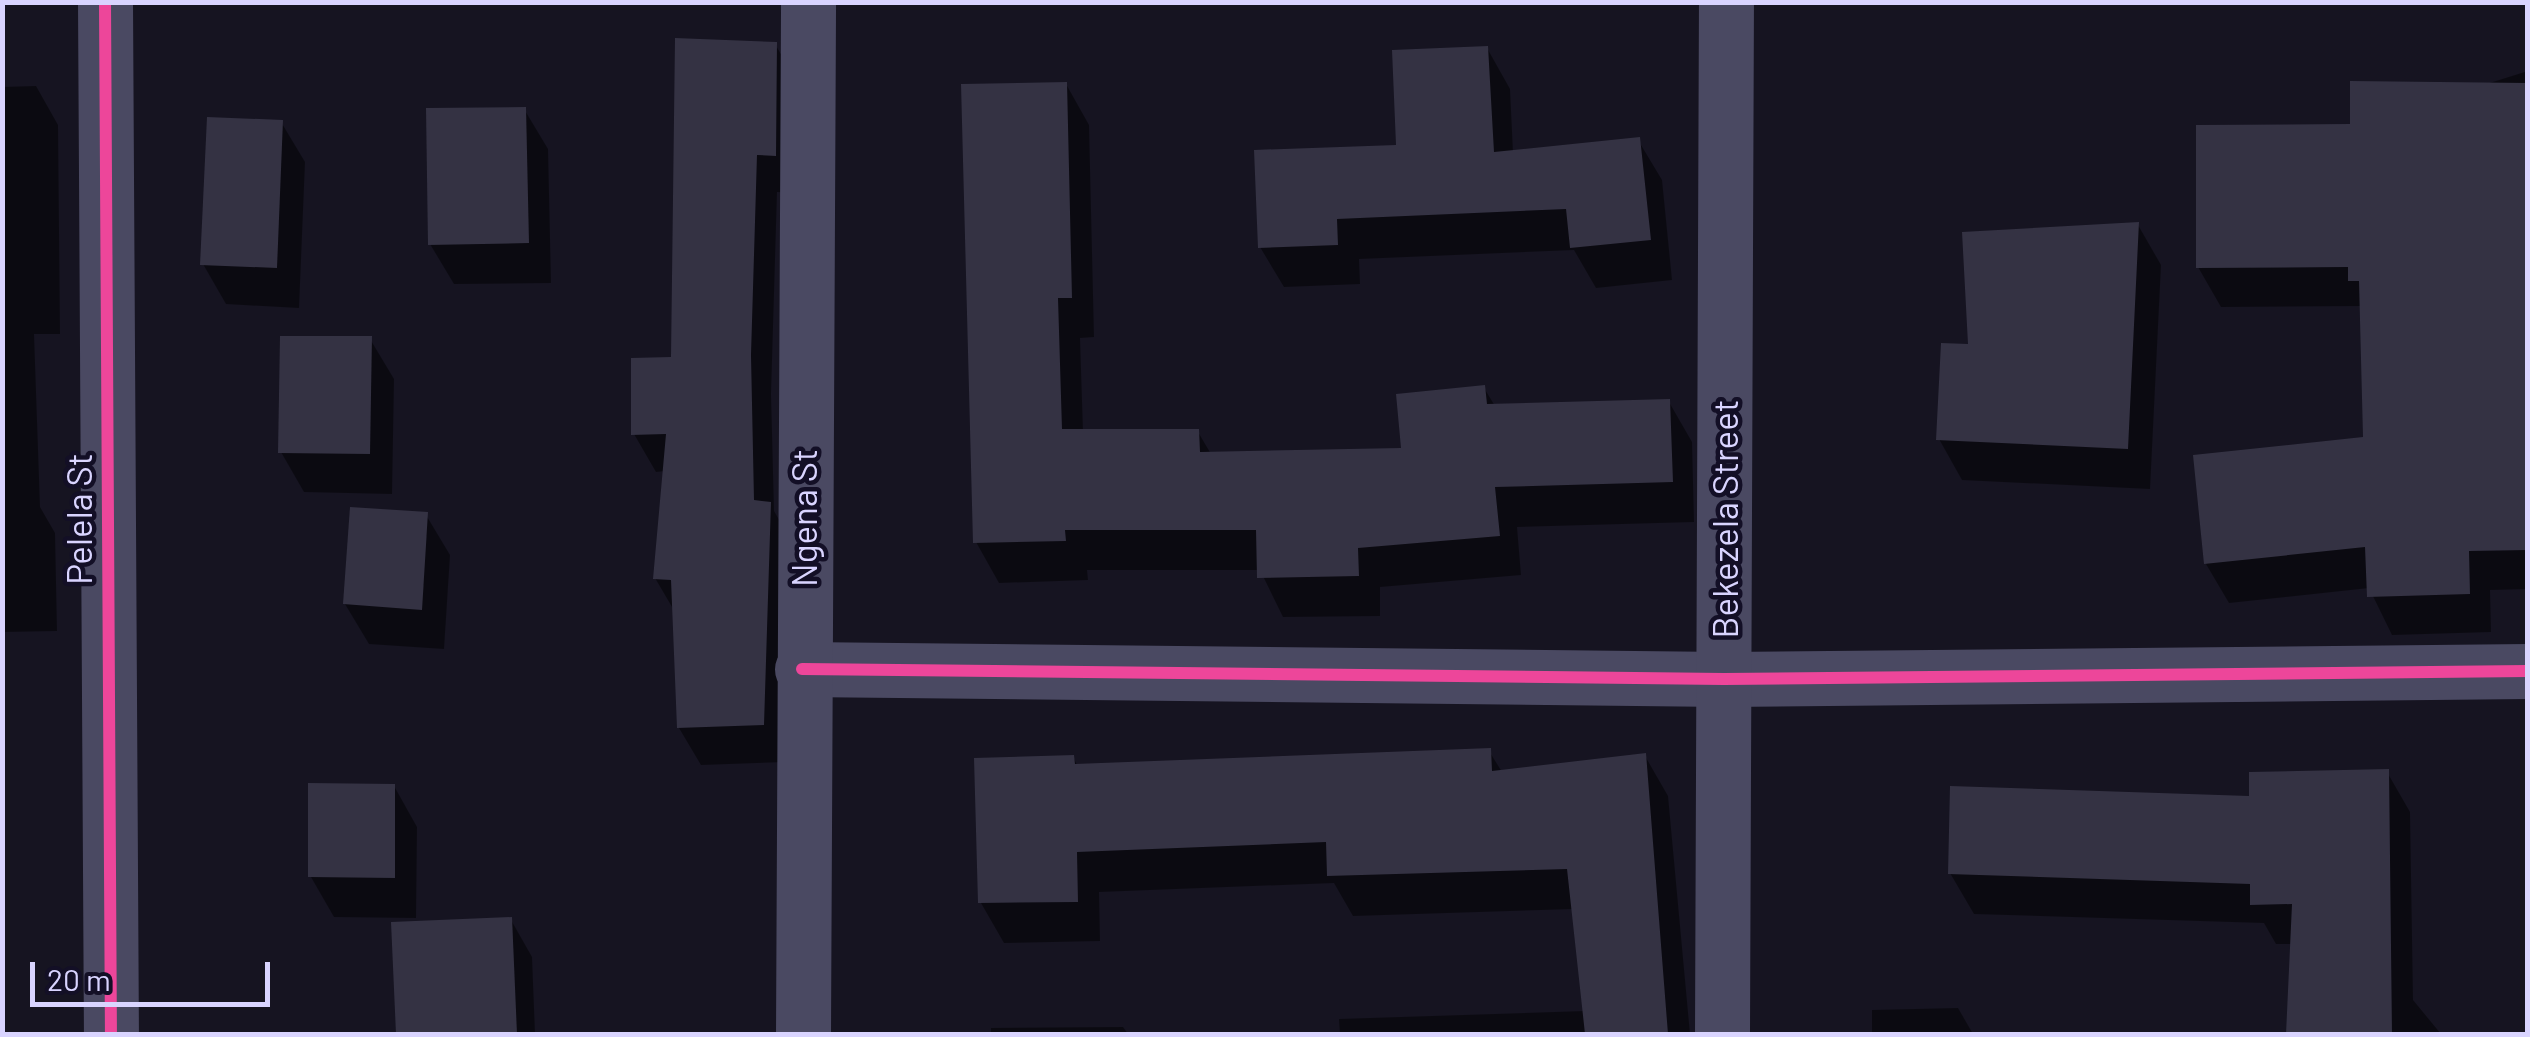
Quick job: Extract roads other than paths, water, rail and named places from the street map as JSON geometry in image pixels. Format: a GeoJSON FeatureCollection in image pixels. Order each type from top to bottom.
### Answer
{"type":"FeatureCollection","features":[{"type":"Feature","properties":{"kind":"street","name":"Pelela St"},"geometry":{"type":"LineString","coordinates":[[105,2],[111,1034]]}},
{"type":"Feature","properties":{"kind":"street","name":"Ngena St"},"geometry":{"type":"LineString","coordinates":[[804,1034],[802,669],[808,2]]}},
{"type":"Feature","properties":{"kind":"street","name":"Bekezela Street"},"geometry":{"type":"LineString","coordinates":[[1722,1034],[1726,2]]}},
{"type":"Feature","properties":{"kind":"street"},"geometry":{"type":"LineString","coordinates":[[802,669],[1724,679],[2528,671]]}}]}
